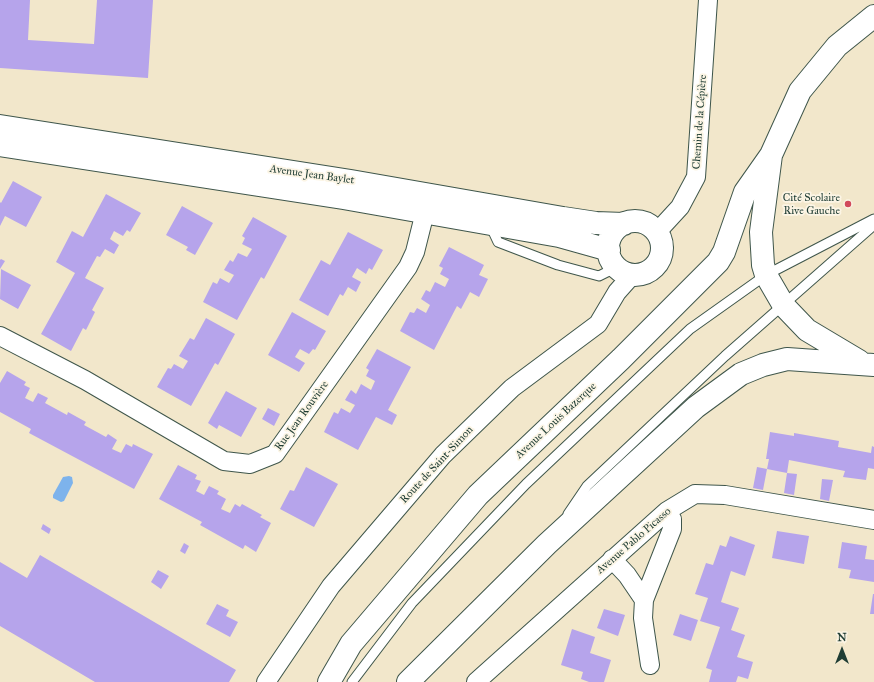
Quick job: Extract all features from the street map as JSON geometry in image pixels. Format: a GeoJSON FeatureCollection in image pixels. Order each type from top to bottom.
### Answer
{"type":"FeatureCollection","features":[{"type":"Feature","properties":{"kind":"main road"},"geometry":{"type":"LineString","coordinates":[[868,364],[808,330],[784,306],[766,276],[763,265],[761,232],[771,155],[800,91],[837,46],[874,16]]}},
{"type":"Feature","properties":{"kind":"main road","name":"Avenue Jean Baylet"},"geometry":{"type":"LineString","coordinates":[[0,126],[427,203],[490,225],[559,236],[619,263]]}},
{"type":"Feature","properties":{"kind":"main road","name":"Avenue Jean Baylet"},"geometry":{"type":"LineString","coordinates":[[0,145],[343,198],[427,203],[589,222],[624,224]]}},
{"type":"Feature","properties":{"kind":"main road","name":"Avenue Louis Bazerque"},"geometry":{"type":"LineString","coordinates":[[329,682],[350,644],[478,495],[621,359],[718,262],[724,252],[745,192],[771,155]]}},
{"type":"Feature","properties":{"kind":"main road"},"geometry":{"type":"LineString","coordinates":[[638,221],[645,223],[657,232],[661,239],[662,248],[658,261],[650,270],[641,274],[619,263],[612,234],[624,224],[638,221]]}},
{"type":"Feature","properties":{"kind":"main road"},"geometry":{"type":"LineString","coordinates":[[408,682],[547,544],[696,407],[741,374],[763,365],[787,359],[868,364]]}},
{"type":"Feature","properties":{"kind":"street","name":"Chemin de la Cépière"},"geometry":{"type":"LineString","coordinates":[[657,232],[680,207],[696,177],[708,0]]}},
{"type":"Feature","properties":{"kind":"street","name":"Rue Jean Rouvière"},"geometry":{"type":"LineString","coordinates":[[0,336],[85,380],[224,461],[250,464],[275,454],[408,267],[415,252],[427,203]]}},
{"type":"Feature","properties":{"kind":"street","name":"Route de Saint-Simon"},"geometry":{"type":"LineString","coordinates":[[266,682],[331,586],[443,455],[512,388],[598,324],[611,301],[619,263]]}},
{"type":"Feature","properties":{"kind":"street","name":"Avenue Pablo Picasso"},"geometry":{"type":"LineString","coordinates":[[476,682],[667,511],[695,494],[725,495],[874,520]]}},
{"type":"Feature","properties":{"kind":"street"},"geometry":{"type":"LineString","coordinates":[[650,665],[643,625],[644,600],[672,529],[672,519],[667,511]]}},
{"type":"Feature","properties":{"kind":"street"},"geometry":{"type":"LineString","coordinates":[[612,559],[627,575],[644,600]]}},
{"type":"Feature","properties":{"kind":"lane"},"geometry":{"type":"LineString","coordinates":[[352,682],[412,603],[526,484],[690,329],[766,276],[874,219]]}},
{"type":"Feature","properties":{"kind":"lane"},"geometry":{"type":"LineString","coordinates":[[547,544],[587,486],[725,356],[784,306],[874,225]]}},
{"type":"Feature","properties":{"kind":"water"},"geometry":{"type":"Polygon","coordinates":[[[63,477],[72,477],[73,483],[64,501],[61,502],[53,498],[53,495],[63,477]]]}},
{"type":"Feature","properties":{"kind":"building"},"geometry":{"type":"Polygon","coordinates":[[[0,0],[30,0],[28,40],[94,44],[97,0],[153,0],[148,78],[0,68],[0,0]]]}},
{"type":"Feature","properties":{"kind":"building"},"geometry":{"type":"Polygon","coordinates":[[[13,181],[42,197],[26,227],[5,216],[0,226],[0,202],[1,203],[13,181]]]}},
{"type":"Feature","properties":{"kind":"building"},"geometry":{"type":"Polygon","coordinates":[[[106,194],[141,213],[130,232],[127,230],[123,236],[114,231],[110,239],[119,245],[114,254],[105,249],[100,257],[97,256],[85,278],[104,288],[92,310],[95,312],[86,330],[83,328],[71,351],[41,334],[75,273],[56,262],[72,231],[83,237],[106,194]]]}},
{"type":"Feature","properties":{"kind":"building"},"geometry":{"type":"Polygon","coordinates":[[[182,206],[213,223],[195,255],[186,250],[188,247],[166,235],[182,206]]]}},
{"type":"Feature","properties":{"kind":"building"},"geometry":{"type":"Polygon","coordinates":[[[253,217],[287,236],[264,279],[261,277],[237,320],[203,302],[213,282],[217,284],[220,278],[229,283],[234,275],[224,270],[230,260],[233,262],[238,253],[247,257],[252,249],[242,244],[245,238],[242,236],[253,217]]]}},
{"type":"Feature","properties":{"kind":"building"},"geometry":{"type":"Polygon","coordinates":[[[348,232],[383,250],[372,270],[369,268],[366,274],[357,268],[352,277],[361,282],[356,292],[348,287],[343,296],[340,294],[328,316],[299,300],[321,260],[330,265],[348,232]]]}},
{"type":"Feature","properties":{"kind":"building"},"geometry":{"type":"Polygon","coordinates":[[[449,247],[484,265],[479,275],[488,279],[479,297],[470,292],[461,309],[457,306],[434,350],[400,331],[410,312],[414,313],[417,308],[426,313],[430,305],[421,299],[426,290],[430,292],[435,282],[445,287],[449,279],[440,274],[443,268],[439,266],[449,247]]]}},
{"type":"Feature","properties":{"kind":"building"},"geometry":{"type":"Polygon","coordinates":[[[0,260],[5,261],[0,269],[0,260]]]}},
{"type":"Feature","properties":{"kind":"building"},"geometry":{"type":"Polygon","coordinates":[[[1,269],[31,285],[18,309],[0,299],[1,269]]]}},
{"type":"Feature","properties":{"kind":"building"},"geometry":{"type":"Polygon","coordinates":[[[292,312],[326,331],[315,350],[313,349],[309,354],[300,349],[295,357],[305,363],[299,372],[268,355],[292,312]]]}},
{"type":"Feature","properties":{"kind":"building"},"geometry":{"type":"Polygon","coordinates":[[[206,318],[235,334],[218,365],[215,363],[191,406],[157,387],[168,368],[171,369],[174,364],[183,369],[188,361],[179,356],[190,338],[194,340],[206,318]]]}},
{"type":"Feature","properties":{"kind":"building"},"geometry":{"type":"Polygon","coordinates":[[[377,349],[411,367],[388,410],[397,415],[392,425],[376,417],[358,450],[324,432],[334,412],[338,414],[341,408],[350,413],[355,405],[345,400],[351,390],[356,394],[361,384],[371,390],[375,381],[366,376],[369,370],[366,368],[377,349]]]}},
{"type":"Feature","properties":{"kind":"building"},"geometry":{"type":"Polygon","coordinates":[[[7,371],[26,382],[24,385],[30,388],[25,398],[33,402],[38,393],[48,398],[45,403],[67,415],[68,412],[86,422],[84,425],[106,437],[108,434],[117,440],[112,449],[121,453],[126,444],[132,447],[133,444],[153,454],[134,489],[29,433],[31,429],[0,412],[0,383],[7,371]]]}},
{"type":"Feature","properties":{"kind":"building"},"geometry":{"type":"Polygon","coordinates":[[[226,391],[257,408],[241,437],[219,425],[217,429],[208,423],[226,391]]]}},
{"type":"Feature","properties":{"kind":"building"},"geometry":{"type":"Polygon","coordinates":[[[268,408],[280,414],[274,426],[262,419],[268,408]]]}},
{"type":"Feature","properties":{"kind":"building"},"geometry":{"type":"Polygon","coordinates":[[[770,432],[794,436],[794,433],[839,441],[838,447],[871,453],[872,446],[874,447],[874,469],[868,468],[866,480],[843,477],[845,471],[789,460],[787,473],[767,469],[769,459],[766,459],[770,432]]]}},
{"type":"Feature","properties":{"kind":"building"},"geometry":{"type":"Polygon","coordinates":[[[178,465],[197,475],[195,479],[201,481],[196,491],[204,495],[209,486],[219,491],[217,494],[226,499],[221,509],[230,513],[235,504],[240,507],[242,504],[262,515],[260,517],[271,523],[256,552],[245,545],[243,549],[200,525],[202,522],[159,499],[178,465]]]}},
{"type":"Feature","properties":{"kind":"building"},"geometry":{"type":"Polygon","coordinates":[[[306,467],[338,484],[314,527],[280,509],[290,490],[294,491],[306,467]]]}},
{"type":"Feature","properties":{"kind":"building"},"geometry":{"type":"Polygon","coordinates":[[[757,467],[767,469],[763,490],[753,488],[757,467]]]}},
{"type":"Feature","properties":{"kind":"building"},"geometry":{"type":"Polygon","coordinates":[[[787,473],[797,474],[794,495],[784,493],[787,473]]]}},
{"type":"Feature","properties":{"kind":"building"},"geometry":{"type":"Polygon","coordinates":[[[822,479],[833,480],[829,501],[820,499],[822,479]]]}},
{"type":"Feature","properties":{"kind":"building"},"geometry":{"type":"Polygon","coordinates":[[[43,524],[51,529],[49,534],[41,529],[43,524]]]}},
{"type":"Feature","properties":{"kind":"building"},"geometry":{"type":"Polygon","coordinates":[[[777,531],[809,536],[804,564],[772,558],[777,531]]]}},
{"type":"Feature","properties":{"kind":"building"},"geometry":{"type":"Polygon","coordinates":[[[730,536],[755,545],[745,576],[731,571],[721,602],[739,608],[731,630],[745,635],[737,657],[753,662],[748,679],[738,676],[736,682],[709,682],[712,670],[706,668],[720,627],[700,621],[708,598],[695,594],[706,563],[713,565],[720,545],[726,547],[730,536]]]}},
{"type":"Feature","properties":{"kind":"building"},"geometry":{"type":"Polygon","coordinates":[[[842,542],[867,546],[865,559],[874,560],[874,582],[849,578],[851,570],[838,568],[842,542]]]}},
{"type":"Feature","properties":{"kind":"building"},"geometry":{"type":"Polygon","coordinates":[[[184,543],[189,546],[185,554],[180,551],[184,543]]]}},
{"type":"Feature","properties":{"kind":"building"},"geometry":{"type":"Polygon","coordinates":[[[40,555],[236,670],[229,682],[95,682],[0,626],[0,562],[27,578],[40,555]]]}},
{"type":"Feature","properties":{"kind":"building"},"geometry":{"type":"Polygon","coordinates":[[[158,570],[169,576],[161,589],[151,582],[158,570]]]}},
{"type":"Feature","properties":{"kind":"building"},"geometry":{"type":"Polygon","coordinates":[[[873,594],[874,614],[870,614],[873,594]]]}},
{"type":"Feature","properties":{"kind":"building"},"geometry":{"type":"Polygon","coordinates":[[[217,604],[229,610],[226,616],[238,622],[230,637],[206,624],[217,604]]]}},
{"type":"Feature","properties":{"kind":"building"},"geometry":{"type":"Polygon","coordinates":[[[604,609],[625,615],[618,636],[597,628],[604,609]]]}},
{"type":"Feature","properties":{"kind":"building"},"geometry":{"type":"Polygon","coordinates":[[[680,614],[698,620],[691,641],[673,635],[680,614]]]}},
{"type":"Feature","properties":{"kind":"building"},"geometry":{"type":"Polygon","coordinates":[[[572,629],[595,637],[590,653],[611,660],[604,682],[589,682],[581,679],[583,672],[561,665],[572,629]]]}},
{"type":"Feature","properties":{"kind":"place","name":"Cité Scolaire Rive Gauche"},"geometry":{"type":"Point","coordinates":[848,204]}}]}
